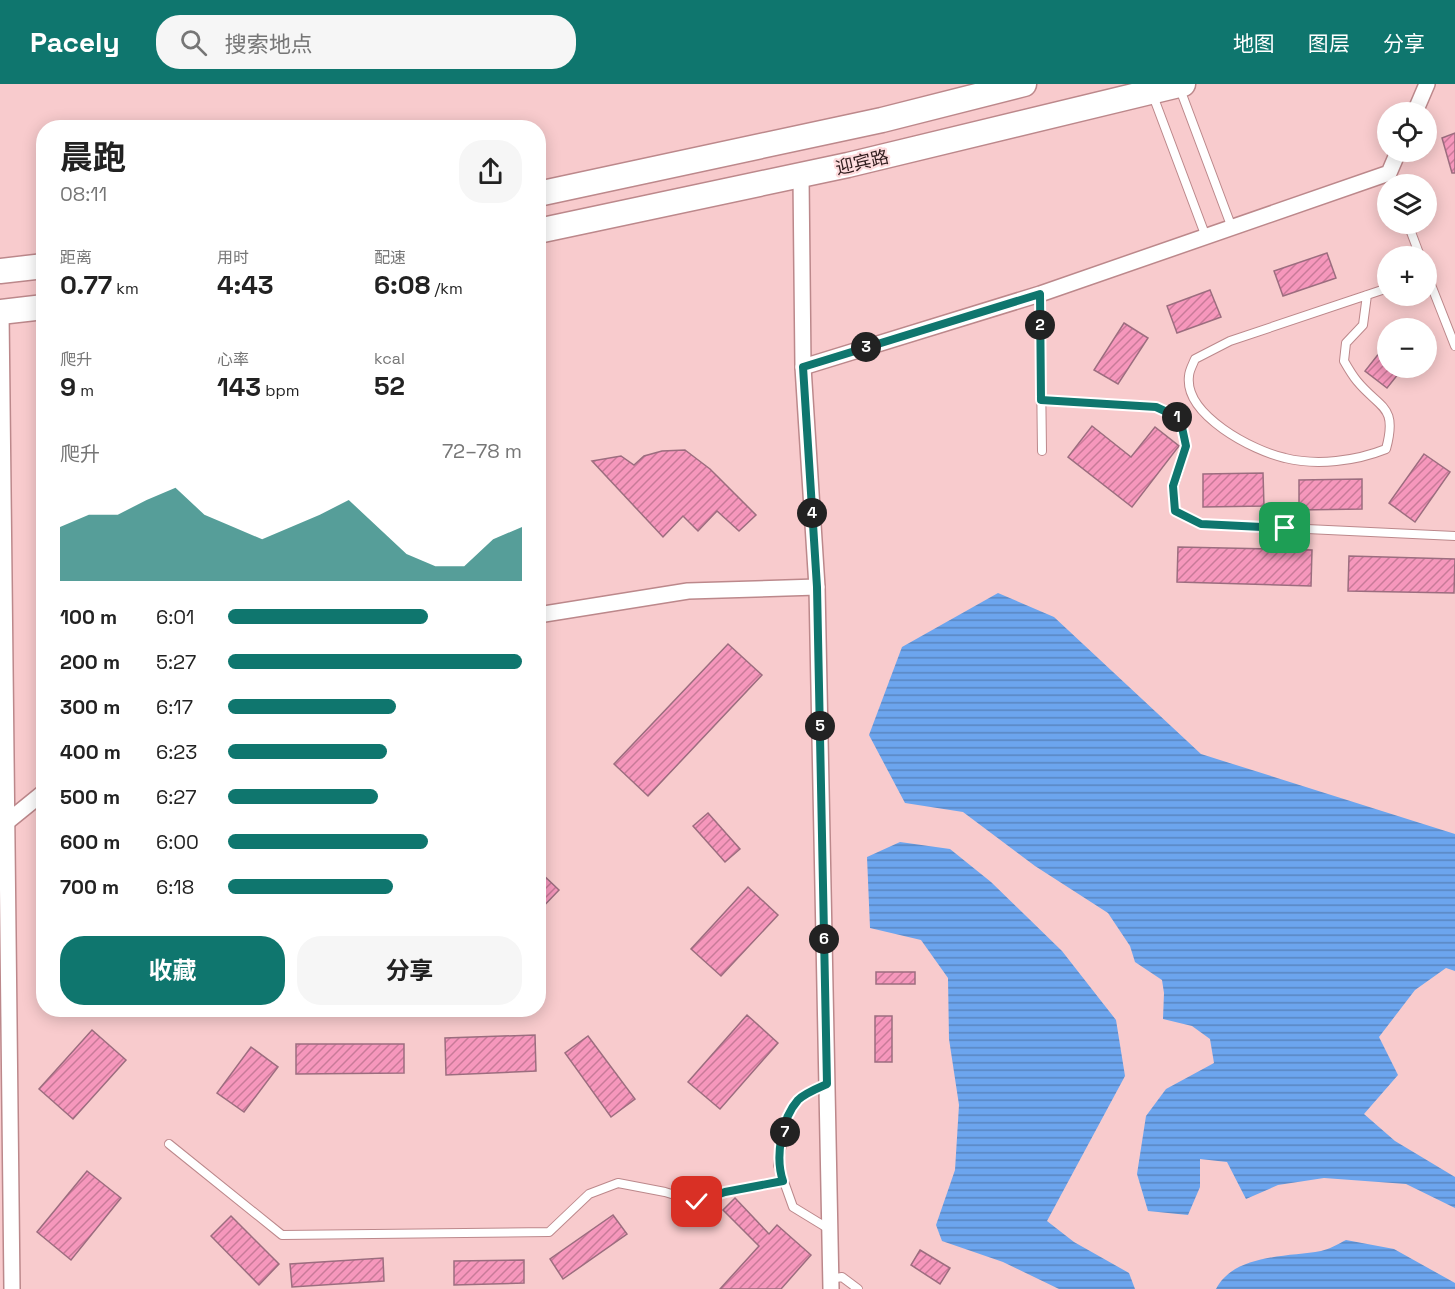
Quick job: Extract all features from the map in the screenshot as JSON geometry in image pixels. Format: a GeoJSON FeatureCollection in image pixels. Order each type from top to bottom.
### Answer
{"type":"FeatureCollection","features":[{"type":"Feature","properties":{"kind":"highway","name":"迎宾路"},"geometry":{"type":"LineString","coordinates":[[546,192],[882,120],[1024,84]]}},
{"type":"Feature","properties":{"kind":"highway","name":"迎宾路"},"geometry":{"type":"LineString","coordinates":[[546,229],[801,176],[1181,85]]}},
{"type":"Feature","properties":{"kind":"highway"},"geometry":{"type":"LineString","coordinates":[[0,271],[36,267]]}},
{"type":"Feature","properties":{"kind":"highway"},"geometry":{"type":"LineString","coordinates":[[1,312],[36,308]]}},
{"type":"Feature","properties":{"kind":"street"},"geometry":{"type":"LineString","coordinates":[[1419,102],[1427,84]]}},
{"type":"Feature","properties":{"kind":"street"},"geometry":{"type":"LineString","coordinates":[[801,176],[803,367],[817,587],[830,1284]]}},
{"type":"Feature","properties":{"kind":"street"},"geometry":{"type":"LineString","coordinates":[[803,367],[1040,294],[1232,228],[1377,183]]}},
{"type":"Feature","properties":{"kind":"street"},"geometry":{"type":"LineString","coordinates":[[1,312],[7,822],[4,945],[12,1289]]}},
{"type":"Feature","properties":{"kind":"street"},"geometry":{"type":"LineString","coordinates":[[546,614],[688,591],[817,587]]}},
{"type":"Feature","properties":{"kind":"street"},"geometry":{"type":"LineString","coordinates":[[7,822],[36,798]]}},
{"type":"Feature","properties":{"kind":"lane"},"geometry":{"type":"LineString","coordinates":[[1181,85],[1232,228]]}},
{"type":"Feature","properties":{"kind":"lane"},"geometry":{"type":"LineString","coordinates":[[1151,92],[1206,237]]}},
{"type":"Feature","properties":{"kind":"lane"},"geometry":{"type":"LineString","coordinates":[[1367,295],[1363,325],[1346,344],[1344,361],[1358,382],[1385,406],[1391,430],[1386,449],[1365,458],[1330,461],[1286,459],[1241,439],[1206,416],[1191,396],[1189,376],[1196,359],[1230,341],[1367,295],[1377,292]]}},
{"type":"Feature","properties":{"kind":"lane"},"geometry":{"type":"LineString","coordinates":[[1040,294],[1042,451]]}},
{"type":"Feature","properties":{"kind":"lane"},"geometry":{"type":"LineString","coordinates":[[1437,300],[1455,346]]}},
{"type":"Feature","properties":{"kind":"lane"},"geometry":{"type":"LineString","coordinates":[[1041,400],[1156,407],[1180,418],[1186,446],[1173,486],[1175,511],[1201,524],[1455,536]]}},
{"type":"Feature","properties":{"kind":"lane"},"geometry":{"type":"LineString","coordinates":[[827,1084],[800,1098],[788,1114],[778,1165],[793,1207],[830,1229]]}},
{"type":"Feature","properties":{"kind":"lane"},"geometry":{"type":"LineString","coordinates":[[169,1144],[282,1235],[549,1232],[589,1194],[618,1183],[665,1192],[697,1202],[725,1192],[783,1181]]}},
{"type":"Feature","properties":{"kind":"lane"},"geometry":{"type":"LineString","coordinates":[[830,1284],[842,1277],[858,1289]]}},
{"type":"Feature","properties":{"kind":"water"},"geometry":{"type":"Polygon","coordinates":[[[998,593],[1054,617],[1201,754],[1455,834],[1455,971],[1446,968],[1415,990],[1379,1037],[1398,1075],[1364,1114],[1395,1141],[1455,1177],[1455,1208],[1406,1184],[1324,1178],[1278,1185],[1246,1199],[1227,1162],[1200,1159],[1200,1187],[1188,1215],[1148,1211],[1137,1174],[1146,1116],[1166,1089],[1214,1063],[1210,1039],[1192,1026],[1163,1019],[1162,980],[1135,962],[1130,946],[1108,913],[1035,866],[963,812],[905,803],[869,735],[902,647],[998,593]]]}},
{"type":"Feature","properties":{"kind":"water"},"geometry":{"type":"Polygon","coordinates":[[[900,842],[950,849],[991,882],[1062,951],[1116,1020],[1125,1076],[1047,1221],[1074,1242],[1129,1273],[1135,1289],[1059,1289],[1003,1262],[942,1241],[936,1225],[955,1170],[959,1105],[949,1039],[948,978],[921,940],[870,928],[867,857],[900,842]]]}},
{"type":"Feature","properties":{"kind":"water"},"geometry":{"type":"Polygon","coordinates":[[[1346,1240],[1394,1249],[1455,1283],[1455,1289],[1216,1289],[1235,1269],[1248,1263],[1278,1256],[1321,1251],[1346,1240]]]}},
{"type":"Feature","properties":{"kind":"building"},"geometry":{"type":"Polygon","coordinates":[[[1455,133],[1455,173],[1452,173],[1442,138],[1455,133]]]}},
{"type":"Feature","properties":{"kind":"building"},"geometry":{"type":"Polygon","coordinates":[[[1327,253],[1336,278],[1283,296],[1274,271],[1327,253]]]}},
{"type":"Feature","properties":{"kind":"building"},"geometry":{"type":"Polygon","coordinates":[[[1210,290],[1221,317],[1177,333],[1167,306],[1210,290]]]}},
{"type":"Feature","properties":{"kind":"building"},"geometry":{"type":"Polygon","coordinates":[[[1124,323],[1148,338],[1118,384],[1094,370],[1124,323]]]}},
{"type":"Feature","properties":{"kind":"building"},"geometry":{"type":"Polygon","coordinates":[[[1377,356],[1377,378],[1395,378],[1387,388],[1365,371],[1377,356]]]}},
{"type":"Feature","properties":{"kind":"building"},"geometry":{"type":"Polygon","coordinates":[[[1092,426],[1131,457],[1155,427],[1179,446],[1132,507],[1068,457],[1092,426]]]}},
{"type":"Feature","properties":{"kind":"building"},"geometry":{"type":"Polygon","coordinates":[[[685,450],[710,469],[756,515],[739,531],[717,511],[698,531],[683,516],[663,537],[592,461],[621,456],[634,465],[644,456],[662,451],[685,450]]]}},
{"type":"Feature","properties":{"kind":"building"},"geometry":{"type":"Polygon","coordinates":[[[1424,454],[1450,472],[1415,522],[1389,503],[1424,454]]]}},
{"type":"Feature","properties":{"kind":"building"},"geometry":{"type":"Polygon","coordinates":[[[1263,473],[1264,506],[1203,507],[1203,474],[1263,473]]]}},
{"type":"Feature","properties":{"kind":"building"},"geometry":{"type":"Polygon","coordinates":[[[1362,479],[1362,509],[1299,510],[1299,480],[1362,479]]]}},
{"type":"Feature","properties":{"kind":"building"},"geometry":{"type":"Polygon","coordinates":[[[1178,547],[1312,550],[1311,586],[1177,582],[1178,547]]]}},
{"type":"Feature","properties":{"kind":"building"},"geometry":{"type":"Polygon","coordinates":[[[1349,556],[1455,559],[1454,593],[1348,591],[1349,556]]]}},
{"type":"Feature","properties":{"kind":"building"},"geometry":{"type":"Polygon","coordinates":[[[728,644],[762,675],[648,796],[614,764],[728,644]]]}},
{"type":"Feature","properties":{"kind":"building"},"geometry":{"type":"Polygon","coordinates":[[[708,813],[740,849],[725,862],[693,826],[708,813]]]}},
{"type":"Feature","properties":{"kind":"building"},"geometry":{"type":"Polygon","coordinates":[[[546,878],[559,890],[546,904],[546,878]]]}},
{"type":"Feature","properties":{"kind":"building"},"geometry":{"type":"Polygon","coordinates":[[[748,887],[778,915],[721,976],[691,949],[748,887]]]}},
{"type":"Feature","properties":{"kind":"building"},"geometry":{"type":"Polygon","coordinates":[[[876,972],[915,972],[915,984],[876,984],[876,972]]]}},
{"type":"Feature","properties":{"kind":"building"},"geometry":{"type":"Polygon","coordinates":[[[747,1015],[778,1043],[720,1109],[688,1082],[747,1015]]]}},
{"type":"Feature","properties":{"kind":"building"},"geometry":{"type":"Polygon","coordinates":[[[875,1016],[892,1016],[892,1062],[875,1062],[875,1016]]]}},
{"type":"Feature","properties":{"kind":"building"},"geometry":{"type":"Polygon","coordinates":[[[92,1030],[126,1060],[73,1119],[39,1089],[92,1030]]]}},
{"type":"Feature","properties":{"kind":"building"},"geometry":{"type":"Polygon","coordinates":[[[535,1035],[536,1071],[446,1075],[445,1038],[535,1035]]]}},
{"type":"Feature","properties":{"kind":"building"},"geometry":{"type":"Polygon","coordinates":[[[588,1036],[635,1099],[611,1117],[565,1053],[588,1036]]]}},
{"type":"Feature","properties":{"kind":"building"},"geometry":{"type":"Polygon","coordinates":[[[296,1044],[404,1044],[404,1073],[296,1074],[296,1044]]]}},
{"type":"Feature","properties":{"kind":"building"},"geometry":{"type":"Polygon","coordinates":[[[251,1047],[278,1067],[244,1112],[217,1093],[251,1047]]]}},
{"type":"Feature","properties":{"kind":"building"},"geometry":{"type":"Polygon","coordinates":[[[87,1171],[121,1198],[71,1260],[37,1232],[87,1171]]]}},
{"type":"Feature","properties":{"kind":"building"},"geometry":{"type":"Polygon","coordinates":[[[735,1198],[769,1234],[777,1225],[811,1255],[781,1289],[720,1289],[759,1246],[723,1210],[735,1198]]]}},
{"type":"Feature","properties":{"kind":"building"},"geometry":{"type":"Polygon","coordinates":[[[613,1215],[627,1234],[563,1279],[550,1259],[613,1215]]]}},
{"type":"Feature","properties":{"kind":"building"},"geometry":{"type":"Polygon","coordinates":[[[231,1216],[279,1264],[259,1285],[211,1236],[231,1216]]]}},
{"type":"Feature","properties":{"kind":"building"},"geometry":{"type":"Polygon","coordinates":[[[920,1250],[950,1268],[940,1284],[911,1265],[920,1250]]]}},
{"type":"Feature","properties":{"kind":"building"},"geometry":{"type":"Polygon","coordinates":[[[383,1258],[384,1281],[292,1287],[290,1264],[383,1258]]]}},
{"type":"Feature","properties":{"kind":"building"},"geometry":{"type":"Polygon","coordinates":[[[524,1260],[524,1283],[454,1285],[454,1261],[524,1260]]]}},
{"type":"Feature","properties":{"kind":"route"},"geometry":{"type":"LineString","coordinates":[[697,1202],[725,1192],[783,1181],[778,1165],[788,1114],[800,1098],[827,1084],[817,587],[803,367],[1040,294],[1041,400],[1156,407],[1180,418],[1186,446],[1173,486],[1175,511],[1201,524],[1285,528]]}}]}
